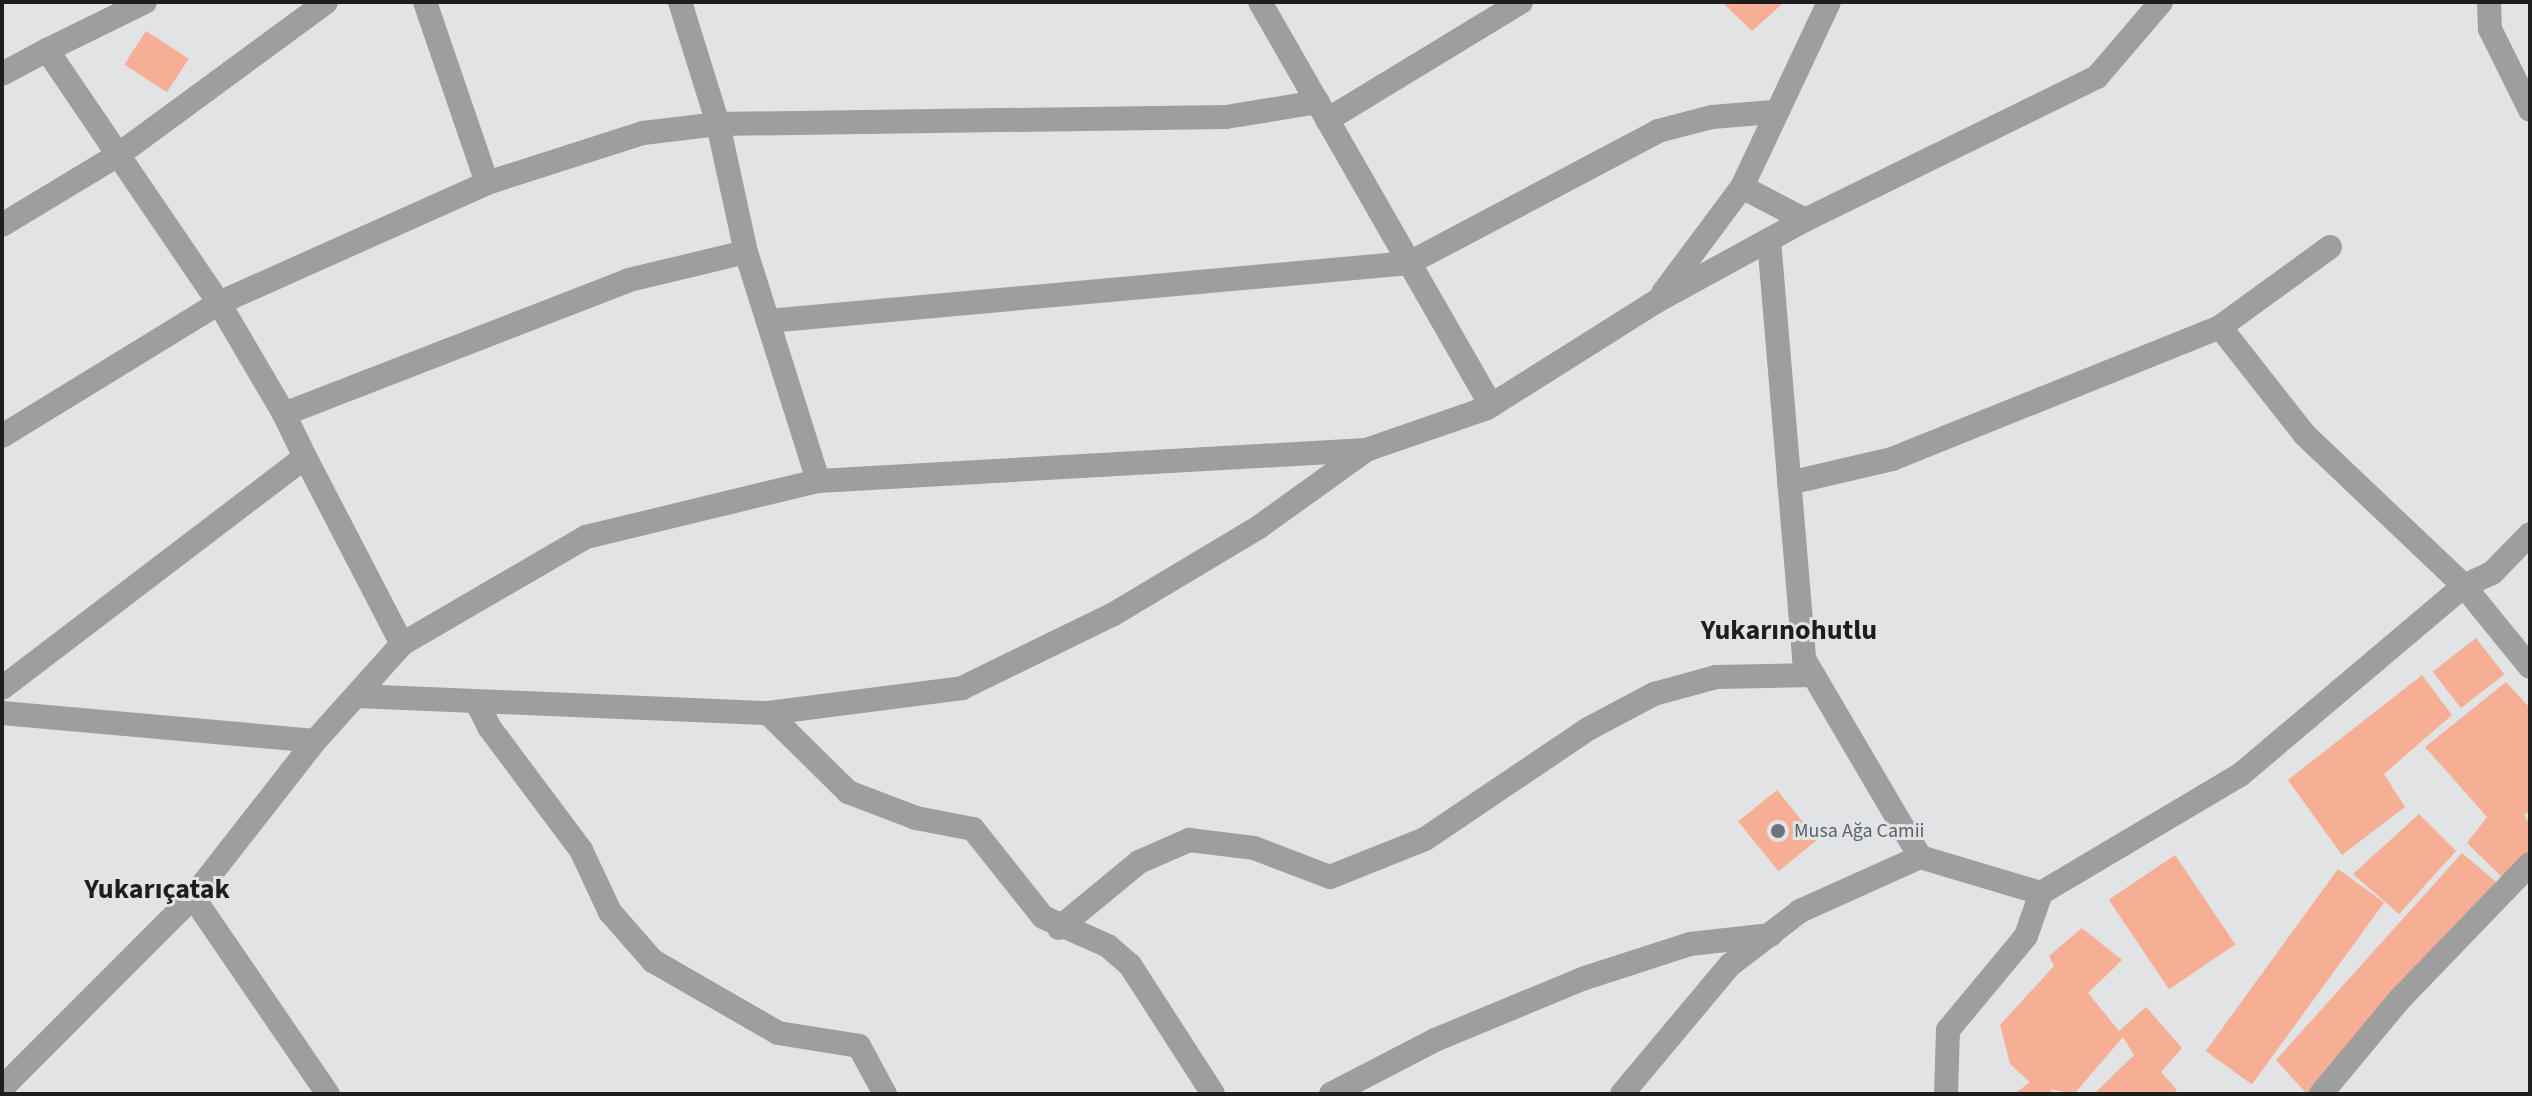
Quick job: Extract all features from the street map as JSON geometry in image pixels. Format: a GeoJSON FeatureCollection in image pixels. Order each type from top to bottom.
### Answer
{"type":"FeatureCollection","features":[{"type":"Feature","properties":{"kind":"street"},"geometry":{"type":"LineString","coordinates":[[2,74],[145,2]]}},
{"type":"Feature","properties":{"kind":"street"},"geometry":{"type":"LineString","coordinates":[[2,225],[118,155],[326,2]]}},
{"type":"Feature","properties":{"kind":"street"},"geometry":{"type":"LineString","coordinates":[[425,2],[487,183]]}},
{"type":"Feature","properties":{"kind":"street"},"geometry":{"type":"LineString","coordinates":[[680,2],[718,124],[746,252],[818,481]]}},
{"type":"Feature","properties":{"kind":"street"},"geometry":{"type":"LineString","coordinates":[[1260,2],[1491,405]]}},
{"type":"Feature","properties":{"kind":"street"},"geometry":{"type":"LineString","coordinates":[[2,436],[219,303],[487,183],[643,133],[718,124],[1226,117],[1322,111],[1521,2]]}},
{"type":"Feature","properties":{"kind":"street"},"geometry":{"type":"LineString","coordinates":[[1657,301],[1742,187],[1773,112],[1829,2]]}},
{"type":"Feature","properties":{"kind":"street"},"geometry":{"type":"LineString","coordinates":[[357,696],[768,713],[962,688],[1112,615],[1259,527],[1366,450],[1491,405],[1657,301],[1805,220],[2097,77],[2161,2]]}},
{"type":"Feature","properties":{"kind":"street"},"geometry":{"type":"LineString","coordinates":[[2489,2],[2490,29],[2530,110]]}},
{"type":"Feature","properties":{"kind":"street"},"geometry":{"type":"LineString","coordinates":[[47,50],[219,303],[284,414],[402,644]]}},
{"type":"Feature","properties":{"kind":"street"},"geometry":{"type":"LineString","coordinates":[[768,321],[1409,263],[1658,131],[1712,117],[1773,112]]}},
{"type":"Feature","properties":{"kind":"street"},"geometry":{"type":"LineString","coordinates":[[1742,187],[1805,220]]}},
{"type":"Feature","properties":{"kind":"street"},"geometry":{"type":"LineString","coordinates":[[1769,240],[1804,659],[1920,857]]}},
{"type":"Feature","properties":{"kind":"street"},"geometry":{"type":"LineString","coordinates":[[1789,483],[1892,459],[2220,327],[2330,247]]}},
{"type":"Feature","properties":{"kind":"street"},"geometry":{"type":"LineString","coordinates":[[284,414],[629,280],[746,252]]}},
{"type":"Feature","properties":{"kind":"street"},"geometry":{"type":"LineString","coordinates":[[2220,327],[2305,435],[2464,586],[2530,667]]}},
{"type":"Feature","properties":{"kind":"street"},"geometry":{"type":"LineString","coordinates":[[2,1088],[193,897],[315,741],[402,644],[586,537],[818,481],[1366,450]]}},
{"type":"Feature","properties":{"kind":"street"},"geometry":{"type":"LineString","coordinates":[[2,688],[305,457]]}},
{"type":"Feature","properties":{"kind":"street"},"geometry":{"type":"LineString","coordinates":[[1946,1094],[1948,1030],[2026,936],[2041,893],[2240,775],[2464,586],[2492,573],[2530,534]]}},
{"type":"Feature","properties":{"kind":"street"},"geometry":{"type":"LineString","coordinates":[[1059,928],[1139,862],[1189,840],[1254,848],[1330,877],[1425,839],[1588,729],[1654,694],[1716,677],[1813,675]]}},
{"type":"Feature","properties":{"kind":"street"},"geometry":{"type":"LineString","coordinates":[[477,703],[489,727],[581,850],[610,912],[653,961],[778,1033],[859,1046],[885,1094]]}},
{"type":"Feature","properties":{"kind":"street"},"geometry":{"type":"LineString","coordinates":[[2,713],[315,741]]}},
{"type":"Feature","properties":{"kind":"street"},"geometry":{"type":"LineString","coordinates":[[768,713],[848,792],[916,818],[973,829],[1017,888],[1059,928],[1084,933],[1130,965],[1213,1094]]}},
{"type":"Feature","properties":{"kind":"street"},"geometry":{"type":"LineString","coordinates":[[1622,1094],[1730,965],[1800,911],[1920,857],[2041,893]]}},
{"type":"Feature","properties":{"kind":"street"},"geometry":{"type":"LineString","coordinates":[[2321,1094],[2400,999],[2530,864]]}},
{"type":"Feature","properties":{"kind":"street"},"geometry":{"type":"LineString","coordinates":[[193,897],[328,1094]]}},
{"type":"Feature","properties":{"kind":"street"},"geometry":{"type":"LineString","coordinates":[[1331,1094],[1435,1040],[1585,978],[1690,944],[1770,935]]}},
{"type":"Feature","properties":{"kind":"building"},"geometry":{"type":"Polygon","coordinates":[[[1722,2],[1778,2],[1781,5],[1752,31],[1722,2]]]}},
{"type":"Feature","properties":{"kind":"building"},"geometry":{"type":"Polygon","coordinates":[[[146,31],[189,59],[167,92],[124,65],[146,31]]]}},
{"type":"Feature","properties":{"kind":"building"},"geometry":{"type":"Polygon","coordinates":[[[2476,638],[2504,674],[2461,708],[2433,672],[2476,638]]]}},
{"type":"Feature","properties":{"kind":"building"},"geometry":{"type":"Polygon","coordinates":[[[2422,675],[2452,715],[2384,774],[2405,807],[2342,855],[2288,780],[2422,675]]]}},
{"type":"Feature","properties":{"kind":"building"},"geometry":{"type":"Polygon","coordinates":[[[2506,682],[2530,708],[2530,811],[2524,815],[2530,825],[2530,857],[2506,881],[2467,843],[2487,817],[2425,747],[2506,682]]]}},
{"type":"Feature","properties":{"kind":"building","name":"Musa Ağa Camii"},"geometry":{"type":"Polygon","coordinates":[[[1777,790],[1817,840],[1778,871],[1738,821],[1777,790]]]}},
{"type":"Feature","properties":{"kind":"building"},"geometry":{"type":"Polygon","coordinates":[[[2419,814],[2456,851],[2399,914],[2353,874],[2419,814]]]}},
{"type":"Feature","properties":{"kind":"building"},"geometry":{"type":"Polygon","coordinates":[[[2462,853],[2502,887],[2315,1094],[2307,1094],[2276,1060],[2462,853]]]}},
{"type":"Feature","properties":{"kind":"building"},"geometry":{"type":"Polygon","coordinates":[[[2175,855],[2235,945],[2169,989],[2109,900],[2175,855]]]}},
{"type":"Feature","properties":{"kind":"building"},"geometry":{"type":"Polygon","coordinates":[[[2338,869],[2384,903],[2252,1085],[2206,1051],[2338,869]]]}},
{"type":"Feature","properties":{"kind":"building"},"geometry":{"type":"Polygon","coordinates":[[[2082,928],[2122,960],[2088,993],[2119,1031],[2146,1007],[2182,1048],[2161,1072],[2177,1090],[2173,1094],[2094,1094],[2134,1055],[2123,1037],[2074,1094],[2050,1089],[2055,1094],[2014,1094],[2030,1082],[2010,1064],[2000,1025],[2054,966],[2049,956],[2082,928]]]}},
{"type":"Feature","properties":{"kind":"place","name":"Musa Ağa Camii"},"geometry":{"type":"Point","coordinates":[1778,831]}},
{"type":"Feature","properties":{"kind":"district","name":"Yukarınohutlu"},"geometry":{"type":"Point","coordinates":[1789,630]}},
{"type":"Feature","properties":{"kind":"district","name":"Yukarıçatak"},"geometry":{"type":"Point","coordinates":[157,889]}}]}
